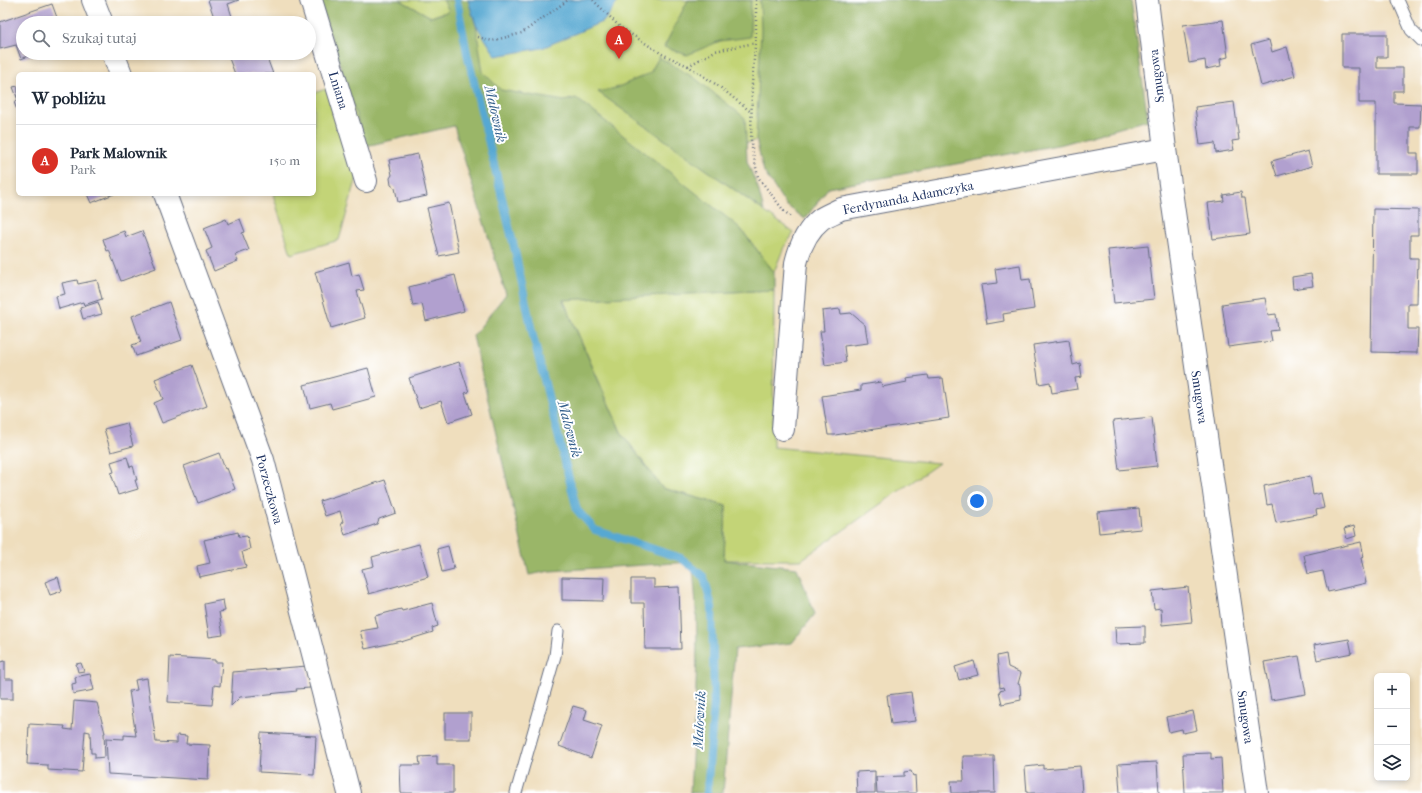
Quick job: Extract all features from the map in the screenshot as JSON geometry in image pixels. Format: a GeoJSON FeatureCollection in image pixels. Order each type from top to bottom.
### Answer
{"type":"FeatureCollection","features":[{"type":"Feature","properties":{"kind":"street"},"geometry":{"type":"LineString","coordinates":[[93,0],[99,16]]}},
{"type":"Feature","properties":{"kind":"street","name":"Lniana"},"geometry":{"type":"LineString","coordinates":[[311,0],[316,16]]}},
{"type":"Feature","properties":{"kind":"street","name":"Smugowa"},"geometry":{"type":"LineString","coordinates":[[1147,0],[1165,149],[1257,793]]}},
{"type":"Feature","properties":{"kind":"street","name":"Lniana"},"geometry":{"type":"LineString","coordinates":[[316,16],[366,181]]}},
{"type":"Feature","properties":{"kind":"street"},"geometry":{"type":"LineString","coordinates":[[116,60],[120,72]]}},
{"type":"Feature","properties":{"kind":"street","name":"Ferdynanda Adamczyka"},"geometry":{"type":"LineString","coordinates":[[783,429],[796,263],[800,246],[809,232],[821,220],[841,209],[1165,149]]}},
{"type":"Feature","properties":{"kind":"street","name":"Porzeczkowa"},"geometry":{"type":"LineString","coordinates":[[166,196],[263,460],[349,793]]}},
{"type":"Feature","properties":{"kind":"lane"},"geometry":{"type":"LineString","coordinates":[[1398,0],[1411,30],[1422,41]]}},
{"type":"Feature","properties":{"kind":"lane"},"geometry":{"type":"LineString","coordinates":[[516,793],[555,656],[558,631]]}},
{"type":"Feature","properties":{"kind":"path"},"geometry":{"type":"LineString","coordinates":[[478,36],[492,41],[522,33],[568,0]]}},
{"type":"Feature","properties":{"kind":"path"},"geometry":{"type":"LineString","coordinates":[[593,0],[620,27],[662,54],[688,66],[751,112]]}},
{"type":"Feature","properties":{"kind":"path"},"geometry":{"type":"LineString","coordinates":[[756,0],[751,143],[758,177],[784,211],[809,232]]}},
{"type":"Feature","properties":{"kind":"path"},"geometry":{"type":"LineString","coordinates":[[688,66],[715,51],[755,43]]}},
{"type":"Feature","properties":{"kind":"green space"},"geometry":{"type":"Polygon","coordinates":[[[319,0],[400,0],[431,17],[449,11],[443,0],[468,0],[476,25],[483,72],[501,90],[564,101],[576,98],[740,228],[774,272],[774,290],[563,300],[621,432],[662,488],[726,506],[724,560],[797,568],[815,614],[792,643],[735,649],[723,793],[690,793],[697,649],[695,591],[692,562],[550,571],[529,575],[473,336],[506,294],[454,126],[366,146],[319,0]]]}},
{"type":"Feature","properties":{"kind":"green space"},"geometry":{"type":"Polygon","coordinates":[[[400,0],[784,0],[781,133],[692,159],[794,233],[784,247],[774,272],[740,228],[477,135],[442,13],[431,17],[400,0]]]}},
{"type":"Feature","properties":{"kind":"green space"},"geometry":{"type":"Polygon","coordinates":[[[688,0],[751,0],[750,37],[720,41],[687,55],[664,47],[688,0]]]}},
{"type":"Feature","properties":{"kind":"green space"},"geometry":{"type":"Polygon","coordinates":[[[760,0],[1131,0],[1148,120],[1063,144],[828,188],[805,219],[786,205],[764,172],[756,139],[761,31],[760,0]]]}},
{"type":"Feature","properties":{"kind":"green space"},"geometry":{"type":"Polygon","coordinates":[[[659,57],[696,79],[745,118],[747,161],[758,188],[764,211],[598,92],[616,88],[650,73],[659,57]]]}},
{"type":"Feature","properties":{"kind":"green space"},"geometry":{"type":"Polygon","coordinates":[[[346,82],[366,146],[339,240],[291,254],[274,196],[316,196],[316,92],[346,82]]]}},
{"type":"Feature","properties":{"kind":"green space"},"geometry":{"type":"Polygon","coordinates":[[[774,290],[773,447],[939,463],[801,560],[724,560],[726,506],[662,488],[621,432],[563,299],[774,290]]]}},
{"type":"Feature","properties":{"kind":"water"},"geometry":{"type":"Polygon","coordinates":[[[468,0],[619,0],[604,21],[542,48],[496,56],[476,25],[468,0]]]}},
{"type":"Feature","properties":{"kind":"building"},"geometry":{"type":"Polygon","coordinates":[[[208,0],[239,0],[228,4],[232,16],[214,16],[208,0]]]}},
{"type":"Feature","properties":{"kind":"building"},"geometry":{"type":"Polygon","coordinates":[[[52,4],[56,16],[17,16],[52,4]]]}},
{"type":"Feature","properties":{"kind":"building"},"geometry":{"type":"Polygon","coordinates":[[[16,16],[16,45],[0,49],[0,22],[16,16]]]}},
{"type":"Feature","properties":{"kind":"building"},"geometry":{"type":"Polygon","coordinates":[[[1223,20],[1228,57],[1220,59],[1221,66],[1206,69],[1205,60],[1189,63],[1183,25],[1223,20]]]}},
{"type":"Feature","properties":{"kind":"building"},"geometry":{"type":"Polygon","coordinates":[[[1342,34],[1387,34],[1387,57],[1377,57],[1377,68],[1403,68],[1403,91],[1394,91],[1394,103],[1421,104],[1420,127],[1410,127],[1410,153],[1418,153],[1418,174],[1376,174],[1376,103],[1359,103],[1359,68],[1342,68],[1342,34]]]}},
{"type":"Feature","properties":{"kind":"building"},"geometry":{"type":"Polygon","coordinates":[[[1269,40],[1272,52],[1287,47],[1295,76],[1261,86],[1251,45],[1269,40]]]}},
{"type":"Feature","properties":{"kind":"building"},"geometry":{"type":"Polygon","coordinates":[[[230,60],[268,60],[272,72],[234,72],[230,60]]]}},
{"type":"Feature","properties":{"kind":"building"},"geometry":{"type":"Polygon","coordinates":[[[16,86],[16,95],[13,87],[16,86]]]}},
{"type":"Feature","properties":{"kind":"building"},"geometry":{"type":"Polygon","coordinates":[[[1234,102],[1239,140],[1232,141],[1234,150],[1216,153],[1215,143],[1200,145],[1195,107],[1234,102]]]}},
{"type":"Feature","properties":{"kind":"building"},"geometry":{"type":"Polygon","coordinates":[[[1308,151],[1312,166],[1277,176],[1272,161],[1308,151]]]}},
{"type":"Feature","properties":{"kind":"building"},"geometry":{"type":"Polygon","coordinates":[[[418,154],[427,196],[398,202],[395,188],[391,185],[390,178],[392,175],[389,160],[418,154]]]}},
{"type":"Feature","properties":{"kind":"building"},"geometry":{"type":"Polygon","coordinates":[[[1241,192],[1242,198],[1245,198],[1250,234],[1213,239],[1208,203],[1224,201],[1223,195],[1241,192]]]}},
{"type":"Feature","properties":{"kind":"building"},"geometry":{"type":"Polygon","coordinates":[[[88,196],[109,196],[91,203],[88,196]]]}},
{"type":"Feature","properties":{"kind":"building"},"geometry":{"type":"Polygon","coordinates":[[[449,203],[459,252],[439,256],[427,208],[449,203]]]}},
{"type":"Feature","properties":{"kind":"building"},"geometry":{"type":"Polygon","coordinates":[[[1373,209],[1418,210],[1418,235],[1410,235],[1410,258],[1418,258],[1417,304],[1408,304],[1408,329],[1418,329],[1417,353],[1371,352],[1373,209]]]}},
{"type":"Feature","properties":{"kind":"building"},"geometry":{"type":"Polygon","coordinates":[[[226,219],[228,224],[240,219],[245,232],[242,233],[249,250],[235,255],[238,261],[214,271],[206,251],[212,248],[204,228],[226,219]]]}},
{"type":"Feature","properties":{"kind":"building"},"geometry":{"type":"Polygon","coordinates":[[[124,231],[126,237],[142,231],[156,268],[121,281],[103,239],[124,231]]]}},
{"type":"Feature","properties":{"kind":"building"},"geometry":{"type":"Polygon","coordinates":[[[1148,246],[1154,299],[1114,303],[1108,250],[1148,246]]]}},
{"type":"Feature","properties":{"kind":"building"},"geometry":{"type":"Polygon","coordinates":[[[349,262],[352,276],[359,274],[364,290],[357,291],[365,318],[331,328],[315,272],[349,262]]]}},
{"type":"Feature","properties":{"kind":"building"},"geometry":{"type":"Polygon","coordinates":[[[1020,265],[1022,280],[1030,279],[1034,309],[1003,314],[1004,321],[987,324],[981,285],[997,283],[995,269],[1020,265]]]}},
{"type":"Feature","properties":{"kind":"building"},"geometry":{"type":"Polygon","coordinates":[[[1311,274],[1313,286],[1293,289],[1292,277],[1311,274]]]}},
{"type":"Feature","properties":{"kind":"building"},"geometry":{"type":"Polygon","coordinates":[[[455,275],[464,311],[426,321],[422,304],[413,306],[409,287],[455,275]]]}},
{"type":"Feature","properties":{"kind":"building"},"geometry":{"type":"Polygon","coordinates":[[[77,280],[78,284],[97,280],[102,299],[84,305],[83,302],[59,309],[56,296],[65,294],[62,283],[77,280]]]}},
{"type":"Feature","properties":{"kind":"building"},"geometry":{"type":"Polygon","coordinates":[[[1265,298],[1268,315],[1276,314],[1278,330],[1270,331],[1272,341],[1228,347],[1222,304],[1265,298]]]}},
{"type":"Feature","properties":{"kind":"building"},"geometry":{"type":"Polygon","coordinates":[[[98,302],[102,314],[83,319],[80,308],[98,302]]]}},
{"type":"Feature","properties":{"kind":"building"},"geometry":{"type":"Polygon","coordinates":[[[169,302],[182,340],[136,356],[132,345],[141,342],[132,316],[169,302]]]}},
{"type":"Feature","properties":{"kind":"building"},"geometry":{"type":"Polygon","coordinates":[[[840,309],[841,314],[851,313],[865,325],[868,343],[844,346],[846,362],[825,365],[820,331],[824,331],[822,311],[840,309]]]}},
{"type":"Feature","properties":{"kind":"building"},"geometry":{"type":"Polygon","coordinates":[[[1069,340],[1073,365],[1080,363],[1082,377],[1075,378],[1077,389],[1052,393],[1050,382],[1039,384],[1033,345],[1069,340]]]}},
{"type":"Feature","properties":{"kind":"building"},"geometry":{"type":"Polygon","coordinates":[[[459,362],[469,392],[465,393],[472,414],[448,422],[441,401],[419,408],[409,378],[459,362]]]}},
{"type":"Feature","properties":{"kind":"building"},"geometry":{"type":"Polygon","coordinates":[[[192,365],[207,406],[162,423],[154,403],[163,399],[155,379],[192,365]]]}},
{"type":"Feature","properties":{"kind":"building"},"geometry":{"type":"Polygon","coordinates":[[[368,368],[376,397],[332,409],[330,403],[310,408],[304,385],[368,368]]]}},
{"type":"Feature","properties":{"kind":"building"},"geometry":{"type":"Polygon","coordinates":[[[928,375],[929,379],[943,378],[949,418],[828,435],[822,396],[861,390],[861,385],[881,382],[882,387],[907,382],[906,378],[928,375]]]}},
{"type":"Feature","properties":{"kind":"building"},"geometry":{"type":"Polygon","coordinates":[[[1152,417],[1157,466],[1119,470],[1113,421],[1152,417]]]}},
{"type":"Feature","properties":{"kind":"building"},"geometry":{"type":"Polygon","coordinates":[[[127,423],[133,446],[111,452],[104,429],[127,423]]]}},
{"type":"Feature","properties":{"kind":"building"},"geometry":{"type":"Polygon","coordinates":[[[219,453],[225,469],[227,468],[235,489],[198,503],[184,466],[219,453]]]}},
{"type":"Feature","properties":{"kind":"building"},"geometry":{"type":"Polygon","coordinates":[[[127,457],[130,467],[133,466],[138,489],[118,495],[111,473],[114,472],[111,462],[127,457]]]}},
{"type":"Feature","properties":{"kind":"building"},"geometry":{"type":"Polygon","coordinates":[[[1310,476],[1313,495],[1321,493],[1324,508],[1316,510],[1317,515],[1276,523],[1272,504],[1267,505],[1264,486],[1310,476]]]}},
{"type":"Feature","properties":{"kind":"building"},"geometry":{"type":"Polygon","coordinates":[[[385,480],[396,513],[379,519],[377,524],[345,535],[341,523],[343,522],[340,511],[325,516],[320,501],[385,480]]]}},
{"type":"Feature","properties":{"kind":"building"},"geometry":{"type":"Polygon","coordinates":[[[1139,508],[1141,529],[1099,533],[1097,512],[1139,508]]]}},
{"type":"Feature","properties":{"kind":"building"},"geometry":{"type":"Polygon","coordinates":[[[1354,526],[1356,536],[1347,539],[1344,529],[1354,526]]]}},
{"type":"Feature","properties":{"kind":"building"},"geometry":{"type":"Polygon","coordinates":[[[238,532],[239,537],[247,536],[248,539],[250,549],[242,552],[246,567],[199,577],[197,566],[210,563],[204,540],[238,532]]]}},
{"type":"Feature","properties":{"kind":"building"},"geometry":{"type":"Polygon","coordinates":[[[1361,542],[1364,557],[1361,558],[1366,583],[1328,592],[1323,571],[1308,574],[1304,555],[1361,542]]]}},
{"type":"Feature","properties":{"kind":"building"},"geometry":{"type":"Polygon","coordinates":[[[419,544],[428,577],[369,594],[362,569],[374,566],[372,557],[419,544]]]}},
{"type":"Feature","properties":{"kind":"building"},"geometry":{"type":"Polygon","coordinates":[[[448,546],[454,569],[442,572],[437,549],[448,546]]]}},
{"type":"Feature","properties":{"kind":"building"},"geometry":{"type":"Polygon","coordinates":[[[58,577],[62,591],[50,595],[45,582],[58,577]]]}},
{"type":"Feature","properties":{"kind":"building"},"geometry":{"type":"Polygon","coordinates":[[[562,577],[604,578],[603,601],[562,600],[562,577]]]}},
{"type":"Feature","properties":{"kind":"building"},"geometry":{"type":"Polygon","coordinates":[[[631,579],[654,579],[654,588],[679,587],[681,649],[645,649],[644,603],[631,603],[631,579]]]}},
{"type":"Feature","properties":{"kind":"building"},"geometry":{"type":"Polygon","coordinates":[[[1188,587],[1192,622],[1162,625],[1161,608],[1154,609],[1152,591],[1188,587]]]}},
{"type":"Feature","properties":{"kind":"building"},"geometry":{"type":"Polygon","coordinates":[[[223,600],[225,611],[219,612],[223,635],[209,637],[204,604],[223,600]]]}},
{"type":"Feature","properties":{"kind":"building"},"geometry":{"type":"Polygon","coordinates":[[[432,603],[438,626],[432,628],[433,632],[401,642],[365,649],[360,631],[378,628],[375,616],[432,603]]]}},
{"type":"Feature","properties":{"kind":"building"},"geometry":{"type":"Polygon","coordinates":[[[1145,626],[1145,643],[1116,644],[1115,627],[1145,626]]]}},
{"type":"Feature","properties":{"kind":"building"},"geometry":{"type":"Polygon","coordinates":[[[1349,639],[1352,653],[1317,660],[1314,645],[1349,639]]]}},
{"type":"Feature","properties":{"kind":"building"},"geometry":{"type":"Polygon","coordinates":[[[1006,654],[1008,667],[1021,673],[1018,684],[1020,685],[1021,700],[1002,704],[999,691],[1004,690],[1003,687],[1000,688],[997,656],[1006,654]]]}},
{"type":"Feature","properties":{"kind":"building"},"geometry":{"type":"Polygon","coordinates":[[[1299,656],[1306,694],[1271,700],[1264,662],[1299,656]]]}},
{"type":"Feature","properties":{"kind":"building"},"geometry":{"type":"Polygon","coordinates":[[[170,657],[215,660],[215,662],[222,662],[220,686],[214,685],[212,705],[168,702],[170,657]]]}},
{"type":"Feature","properties":{"kind":"building"},"geometry":{"type":"Polygon","coordinates":[[[5,661],[5,679],[13,679],[13,699],[0,699],[0,662],[5,661]]]}},
{"type":"Feature","properties":{"kind":"building"},"geometry":{"type":"Polygon","coordinates":[[[974,661],[978,675],[959,680],[955,667],[974,661]]]}},
{"type":"Feature","properties":{"kind":"building"},"geometry":{"type":"Polygon","coordinates":[[[81,663],[84,671],[78,672],[76,664],[81,663]]]}},
{"type":"Feature","properties":{"kind":"building"},"geometry":{"type":"Polygon","coordinates":[[[307,666],[310,688],[296,689],[297,691],[240,697],[231,706],[233,672],[307,666]]]}},
{"type":"Feature","properties":{"kind":"building"},"geometry":{"type":"Polygon","coordinates":[[[90,674],[94,690],[73,694],[72,684],[76,683],[75,677],[90,674]]]}},
{"type":"Feature","properties":{"kind":"building"},"geometry":{"type":"Polygon","coordinates":[[[147,678],[156,742],[177,743],[177,735],[187,736],[186,744],[210,745],[208,780],[108,774],[106,738],[124,739],[124,735],[136,736],[129,691],[137,690],[135,680],[147,678]]]}},
{"type":"Feature","properties":{"kind":"building"},"geometry":{"type":"Polygon","coordinates":[[[911,692],[915,721],[891,724],[887,695],[911,692]]]}},
{"type":"Feature","properties":{"kind":"building"},"geometry":{"type":"Polygon","coordinates":[[[74,701],[97,703],[105,733],[105,757],[95,758],[95,753],[91,753],[90,732],[85,731],[82,772],[48,770],[48,765],[27,764],[29,724],[65,726],[64,729],[72,730],[74,701]]]}},
{"type":"Feature","properties":{"kind":"building"},"geometry":{"type":"Polygon","coordinates":[[[573,706],[587,710],[584,720],[602,726],[591,758],[559,746],[573,706]]]}},
{"type":"Feature","properties":{"kind":"building"},"geometry":{"type":"Polygon","coordinates":[[[1193,711],[1197,730],[1183,733],[1182,729],[1169,732],[1166,717],[1193,711]]]}},
{"type":"Feature","properties":{"kind":"building"},"geometry":{"type":"Polygon","coordinates":[[[445,713],[471,713],[471,739],[445,739],[445,713]]]}},
{"type":"Feature","properties":{"kind":"building"},"geometry":{"type":"Polygon","coordinates":[[[261,733],[316,736],[314,775],[259,772],[261,733]]]}},
{"type":"Feature","properties":{"kind":"building"},"geometry":{"type":"Polygon","coordinates":[[[1211,753],[1211,759],[1221,758],[1223,793],[1185,793],[1183,754],[1211,753]]]}},
{"type":"Feature","properties":{"kind":"building"},"geometry":{"type":"Polygon","coordinates":[[[437,756],[437,765],[453,765],[453,793],[401,793],[400,765],[420,765],[419,757],[437,756]]]}},
{"type":"Feature","properties":{"kind":"building"},"geometry":{"type":"Polygon","coordinates":[[[963,756],[994,756],[995,793],[952,793],[951,781],[964,781],[963,756]]]}},
{"type":"Feature","properties":{"kind":"building"},"geometry":{"type":"Polygon","coordinates":[[[1157,762],[1159,793],[1120,793],[1118,764],[1157,762]]]}},
{"type":"Feature","properties":{"kind":"building"},"geometry":{"type":"Polygon","coordinates":[[[1043,765],[1043,769],[1080,766],[1082,793],[1027,793],[1025,767],[1043,765]]]}},
{"type":"Feature","properties":{"kind":"building"},"geometry":{"type":"Polygon","coordinates":[[[875,771],[875,793],[857,793],[856,772],[875,771]]]}},
{"type":"Feature","properties":{"kind":"building"},"geometry":{"type":"Polygon","coordinates":[[[911,771],[913,776],[915,775],[916,793],[877,793],[876,777],[904,776],[904,772],[911,771]]]}},
{"type":"Feature","properties":{"kind":"waterway","name":"Malownik"},"geometry":{"type":"LineString","coordinates":[[457,0],[467,53],[515,251],[533,336],[577,510],[595,530],[681,558],[704,577],[712,607],[714,704],[707,793]]}},
{"type":"Feature","properties":{"kind":"place","name":"Park Malownik"},"geometry":{"type":"Point","coordinates":[619,59]}}]}
